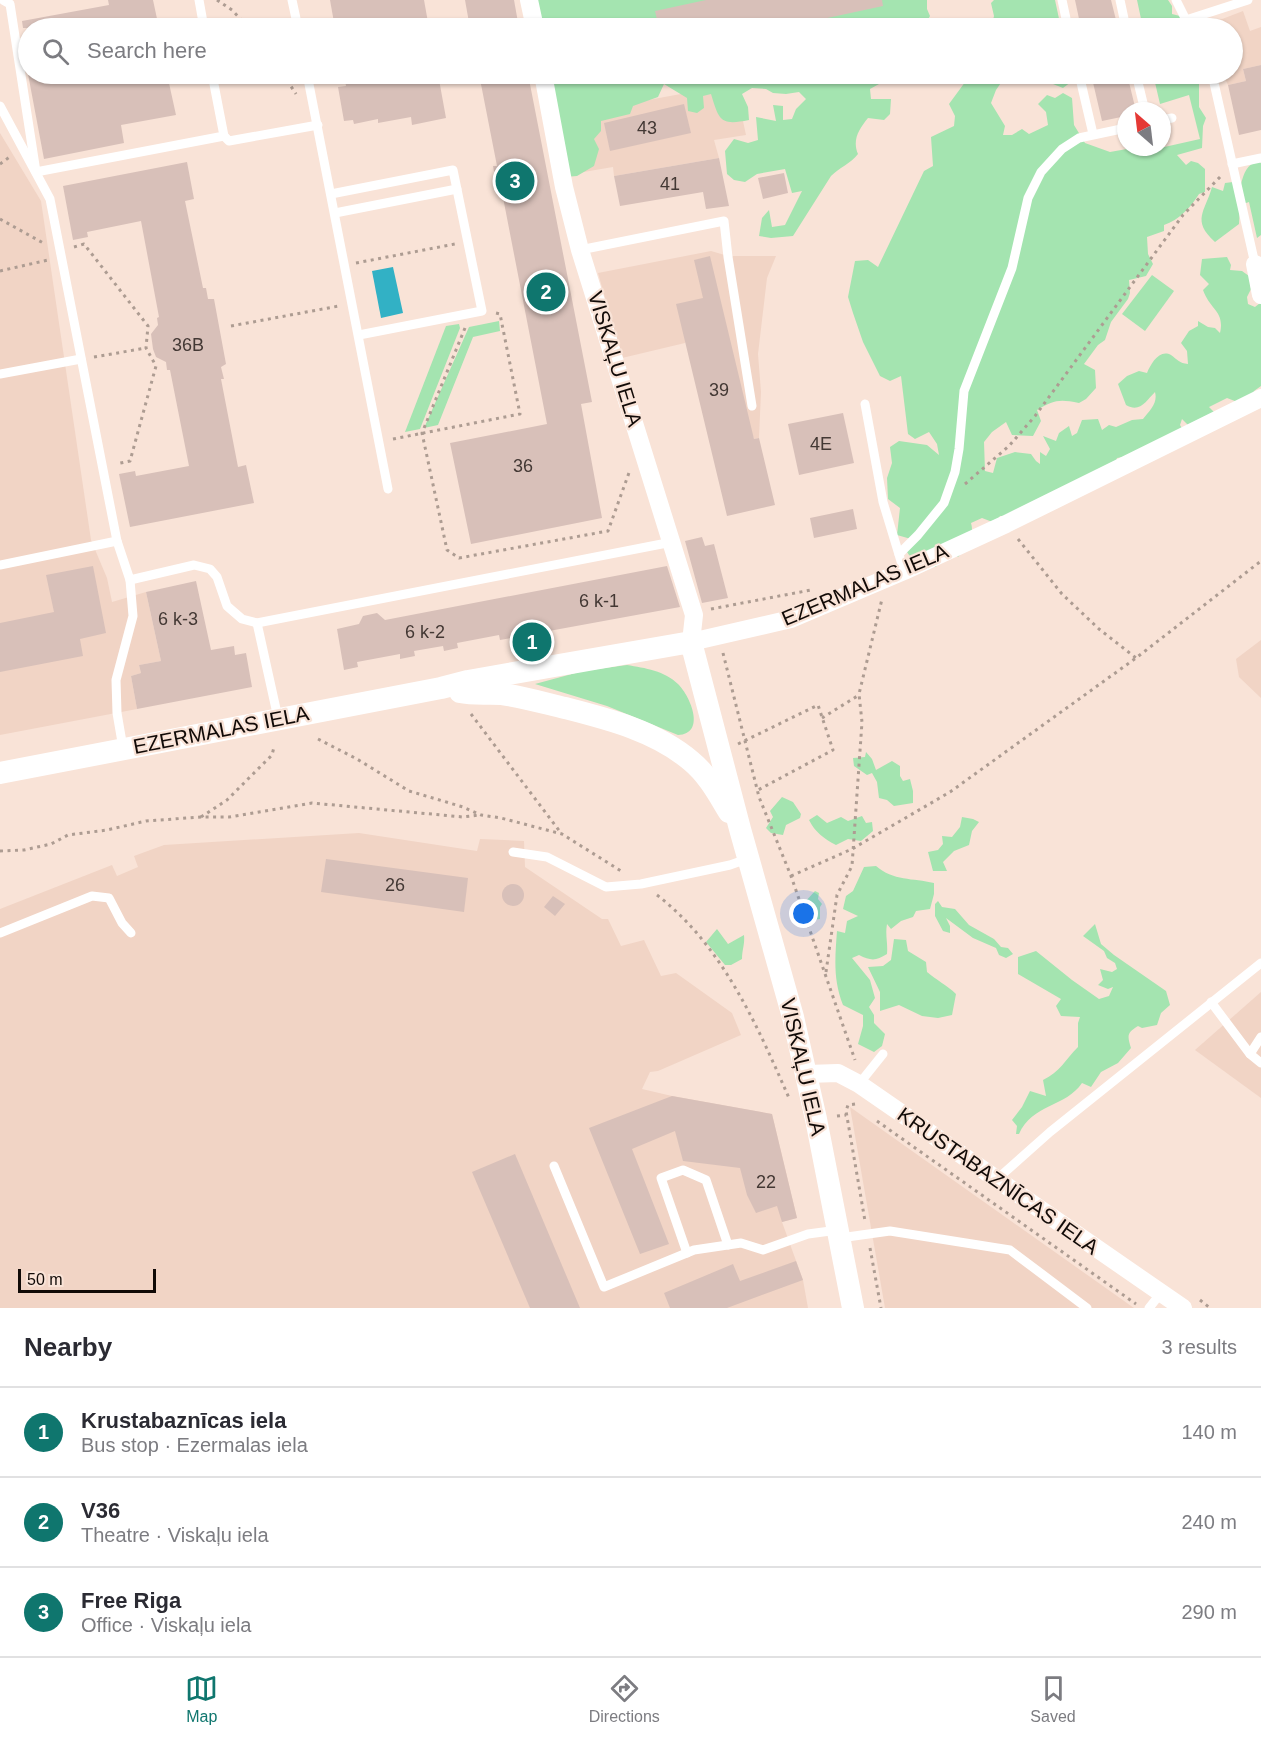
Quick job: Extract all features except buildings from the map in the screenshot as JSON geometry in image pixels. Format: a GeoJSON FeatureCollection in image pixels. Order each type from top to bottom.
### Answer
{"type":"FeatureCollection","features":[{"type":"Feature","properties":{"kind":"street"},"geometry":{"type":"LineString","coordinates":[[530,0],[533,18]]}},
{"type":"Feature","properties":{"kind":"street","name":"VISKAĻU IELA"},"geometry":{"type":"LineString","coordinates":[[545,84],[564,187],[580,250],[694,615],[691,642]]}},
{"type":"Feature","properties":{"kind":"street"},"geometry":{"type":"LineString","coordinates":[[1258,262],[1261,295]]}},
{"type":"Feature","properties":{"kind":"street","name":"EZERMALAS IELA"},"geometry":{"type":"LineString","coordinates":[[0,772],[468,681],[691,642],[792,619],[902,562],[1006,524],[1261,398]]}},
{"type":"Feature","properties":{"kind":"street"},"geometry":{"type":"LineString","coordinates":[[691,642],[740,829]]}},
{"type":"Feature","properties":{"kind":"street","name":"EZERMALAS IELA"},"geometry":{"type":"LineString","coordinates":[[441,688],[472,694],[499,694],[528,699],[601,717],[636,729],[692,761],[709,780],[740,829]]}},
{"type":"Feature","properties":{"kind":"street"},"geometry":{"type":"LineString","coordinates":[[676,750],[692,749],[707,740],[713,724]]}},
{"type":"Feature","properties":{"kind":"street","name":"VISKAĻU IELA"},"geometry":{"type":"LineString","coordinates":[[740,829],[807,1074],[854,1308]]}},
{"type":"Feature","properties":{"kind":"street","name":"KRUSTABAZNĪCAS IELA"},"geometry":{"type":"LineString","coordinates":[[807,1074],[822,1072],[865,1077],[996,1180],[1161,1293],[1187,1301]]}},
{"type":"Feature","properties":{"kind":"lane"},"geometry":{"type":"LineString","coordinates":[[3,0],[10,4],[18,56]]}},
{"type":"Feature","properties":{"kind":"lane"},"geometry":{"type":"LineString","coordinates":[[199,0],[202,18]]}},
{"type":"Feature","properties":{"kind":"lane"},"geometry":{"type":"LineString","coordinates":[[292,0],[296,18]]}},
{"type":"Feature","properties":{"kind":"lane"},"geometry":{"type":"LineString","coordinates":[[1062,0],[1066,18]]}},
{"type":"Feature","properties":{"kind":"lane"},"geometry":{"type":"LineString","coordinates":[[1120,0],[1124,18]]}},
{"type":"Feature","properties":{"kind":"lane"},"geometry":{"type":"LineString","coordinates":[[1176,0],[1185,18]]}},
{"type":"Feature","properties":{"kind":"lane"},"geometry":{"type":"LineString","coordinates":[[1203,18],[1248,0]]}},
{"type":"Feature","properties":{"kind":"lane"},"geometry":{"type":"LineString","coordinates":[[22,84],[36,172]]}},
{"type":"Feature","properties":{"kind":"lane"},"geometry":{"type":"LineString","coordinates":[[215,84],[224,136],[229,141],[318,125]]}},
{"type":"Feature","properties":{"kind":"lane"},"geometry":{"type":"LineString","coordinates":[[309,84],[388,489]]}},
{"type":"Feature","properties":{"kind":"lane"},"geometry":{"type":"LineString","coordinates":[[1081,84],[1093,134]]}},
{"type":"Feature","properties":{"kind":"lane"},"geometry":{"type":"LineString","coordinates":[[1138,84],[1143,102]]}},
{"type":"Feature","properties":{"kind":"lane"},"geometry":{"type":"LineString","coordinates":[[1214,84],[1232,164],[1258,262]]}},
{"type":"Feature","properties":{"kind":"lane"},"geometry":{"type":"LineString","coordinates":[[0,106],[50,198],[117,541],[130,580],[133,616],[116,680],[117,713],[123,748]]}},
{"type":"Feature","properties":{"kind":"lane"},"geometry":{"type":"LineString","coordinates":[[902,562],[918,535],[944,503],[957,460],[964,391],[1012,267],[1028,198],[1041,172],[1062,149],[1079,138],[1117,130]]}},
{"type":"Feature","properties":{"kind":"lane"},"geometry":{"type":"LineString","coordinates":[[36,172],[224,136]]}},
{"type":"Feature","properties":{"kind":"lane"},"geometry":{"type":"LineString","coordinates":[[1232,164],[1261,158]]}},
{"type":"Feature","properties":{"kind":"lane"},"geometry":{"type":"LineString","coordinates":[[331,194],[453,170],[482,311],[358,335]]}},
{"type":"Feature","properties":{"kind":"lane"},"geometry":{"type":"LineString","coordinates":[[335,213],[457,189]]}},
{"type":"Feature","properties":{"kind":"lane"},"geometry":{"type":"LineString","coordinates":[[580,250],[724,221],[753,406]]}},
{"type":"Feature","properties":{"kind":"lane"},"geometry":{"type":"LineString","coordinates":[[0,374],[81,359]]}},
{"type":"Feature","properties":{"kind":"lane"},"geometry":{"type":"LineString","coordinates":[[865,404],[883,502],[902,562]]}},
{"type":"Feature","properties":{"kind":"lane"},"geometry":{"type":"LineString","coordinates":[[0,565],[117,541]]}},
{"type":"Feature","properties":{"kind":"lane"},"geometry":{"type":"LineString","coordinates":[[130,580],[194,565],[210,569],[217,576],[227,606],[243,620],[257,623],[672,542]]}},
{"type":"Feature","properties":{"kind":"lane"},"geometry":{"type":"LineString","coordinates":[[257,623],[278,718]]}},
{"type":"Feature","properties":{"kind":"lane"},"geometry":{"type":"LineString","coordinates":[[513,852],[548,857],[606,887],[641,884],[729,865],[749,858]]}},
{"type":"Feature","properties":{"kind":"lane"},"geometry":{"type":"LineString","coordinates":[[0,933],[93,896],[109,898],[131,933]]}},
{"type":"Feature","properties":{"kind":"lane"},"geometry":{"type":"LineString","coordinates":[[996,1180],[1050,1132],[1261,963]]}},
{"type":"Feature","properties":{"kind":"lane"},"geometry":{"type":"LineString","coordinates":[[1211,1002],[1250,1054],[1261,1063]]}},
{"type":"Feature","properties":{"kind":"lane"},"geometry":{"type":"LineString","coordinates":[[1250,1054],[1261,1037]]}},
{"type":"Feature","properties":{"kind":"lane"},"geometry":{"type":"LineString","coordinates":[[865,1077],[883,1053]]}},
{"type":"Feature","properties":{"kind":"lane"},"geometry":{"type":"LineString","coordinates":[[554,1166],[604,1287],[694,1250],[741,1243],[763,1250],[808,1234],[867,1234],[890,1231],[1010,1250],[1087,1308]]}},
{"type":"Feature","properties":{"kind":"lane"},"geometry":{"type":"LineString","coordinates":[[687,1252],[661,1178],[683,1170],[706,1180],[728,1245]]}},
{"type":"Feature","properties":{"kind":"lane"},"geometry":{"type":"LineString","coordinates":[[1149,1308],[1161,1293]]}},
{"type":"Feature","properties":{"kind":"path"},"geometry":{"type":"LineString","coordinates":[[217,0],[240,18]]}},
{"type":"Feature","properties":{"kind":"path"},"geometry":{"type":"LineString","coordinates":[[944,503],[1009,446],[1035,416],[1183,215],[1232,164]]}},
{"type":"Feature","properties":{"kind":"path"},"geometry":{"type":"LineString","coordinates":[[0,219],[60,251]]}},
{"type":"Feature","properties":{"kind":"path"},"geometry":{"type":"LineString","coordinates":[[345,264],[468,242]]}},
{"type":"Feature","properties":{"kind":"path"},"geometry":{"type":"LineString","coordinates":[[0,271],[84,244],[148,326],[146,348],[156,366],[130,460],[103,467]]}},
{"type":"Feature","properties":{"kind":"path"},"geometry":{"type":"LineString","coordinates":[[231,326],[352,304]]}},
{"type":"Feature","properties":{"kind":"path"},"geometry":{"type":"LineString","coordinates":[[379,441],[519,414],[500,314],[482,311]]}},
{"type":"Feature","properties":{"kind":"path"},"geometry":{"type":"LineString","coordinates":[[472,313],[422,433],[447,550],[459,558],[608,531],[640,439]]}},
{"type":"Feature","properties":{"kind":"path"},"geometry":{"type":"LineString","coordinates":[[81,359],[146,348]]}},
{"type":"Feature","properties":{"kind":"path"},"geometry":{"type":"LineString","coordinates":[[1006,524],[1062,594],[1099,629],[1136,658]]}},
{"type":"Feature","properties":{"kind":"path"},"geometry":{"type":"LineString","coordinates":[[791,876],[852,849],[950,792],[1136,658],[1261,561]]}},
{"type":"Feature","properties":{"kind":"path"},"geometry":{"type":"LineString","coordinates":[[694,615],[715,607],[820,588]]}},
{"type":"Feature","properties":{"kind":"path"},"geometry":{"type":"LineString","coordinates":[[825,973],[837,895],[852,867],[862,722],[859,694],[884,594]]}},
{"type":"Feature","properties":{"kind":"path"},"geometry":{"type":"LineString","coordinates":[[719,635],[757,790],[791,876],[854,1059],[865,1077]]}},
{"type":"Feature","properties":{"kind":"path"},"geometry":{"type":"LineString","coordinates":[[822,718],[859,694]]}},
{"type":"Feature","properties":{"kind":"path"},"geometry":{"type":"LineString","coordinates":[[720,750],[745,741],[818,705],[832,750],[757,790],[733,798]]}},
{"type":"Feature","properties":{"kind":"path"},"geometry":{"type":"LineString","coordinates":[[471,714],[562,834]]}},
{"type":"Feature","properties":{"kind":"path"},"geometry":{"type":"LineString","coordinates":[[318,739],[357,759],[409,791],[463,807],[481,815]]}},
{"type":"Feature","properties":{"kind":"path"},"geometry":{"type":"LineString","coordinates":[[201,817],[227,800],[272,755],[274,747]]}},
{"type":"Feature","properties":{"kind":"path"},"geometry":{"type":"LineString","coordinates":[[0,851],[24,850],[51,844],[68,835],[107,830],[146,821],[229,817],[312,803],[463,817],[481,815],[562,834],[641,884],[675,909],[726,971],[754,1022],[791,1103]]}},
{"type":"Feature","properties":{"kind":"path"},"geometry":{"type":"LineString","coordinates":[[863,1111],[854,1104],[848,1105],[846,1114],[881,1308]]}},
{"type":"Feature","properties":{"kind":"path"},"geometry":{"type":"LineString","coordinates":[[816,1119],[846,1114]]}},
{"type":"Feature","properties":{"kind":"path"},"geometry":{"type":"LineString","coordinates":[[873,1118],[1142,1308]]}},
{"type":"Feature","properties":{"kind":"path"},"geometry":{"type":"LineString","coordinates":[[1187,1301],[1210,1308]]}},
{"type":"Feature","properties":{"kind":"shaded area"},"geometry":{"type":"Polygon","coordinates":[[[1243,11],[1250,31],[1261,27],[1261,65],[1243,69],[1243,18],[1225,18],[1243,11]]]}},
{"type":"Feature","properties":{"kind":"shaded area"},"geometry":{"type":"Polygon","coordinates":[[[735,84],[746,135],[714,140],[719,158],[614,176],[613,167],[566,175],[556,117],[735,84]]]}},
{"type":"Feature","properties":{"kind":"shaded area"},"geometry":{"type":"Polygon","coordinates":[[[0,133],[41,201],[91,540],[107,578],[112,602],[146,592],[161,661],[139,665],[141,673],[131,676],[137,709],[0,735],[0,133]]]}},
{"type":"Feature","properties":{"kind":"shaded area"},"geometry":{"type":"Polygon","coordinates":[[[711,251],[728,256],[776,256],[767,278],[758,354],[761,392],[759,438],[754,439],[703,298],[685,343],[622,358],[598,273],[711,251]]]}},
{"type":"Feature","properties":{"kind":"shaded area"},"geometry":{"type":"Polygon","coordinates":[[[1261,640],[1261,698],[1239,677],[1236,659],[1261,640]]]}},
{"type":"Feature","properties":{"kind":"shaded area"},"geometry":{"type":"Polygon","coordinates":[[[359,833],[477,851],[480,839],[524,841],[525,867],[602,919],[608,919],[621,946],[644,940],[661,976],[676,973],[732,1013],[741,1035],[658,1071],[650,1072],[642,1089],[772,1114],[797,1218],[782,1222],[803,1280],[808,1308],[0,1308],[0,909],[112,865],[117,876],[138,867],[134,856],[164,845],[359,833]]]}},
{"type":"Feature","properties":{"kind":"shaded area"},"geometry":{"type":"Polygon","coordinates":[[[1261,992],[1261,1098],[1195,1050],[1261,992]]]}},
{"type":"Feature","properties":{"kind":"shaded area"},"geometry":{"type":"Polygon","coordinates":[[[850,1107],[1134,1308],[885,1308],[850,1107]]]}},
{"type":"Feature","properties":{"kind":"green space"},"geometry":{"type":"Polygon","coordinates":[[[533,0],[927,0],[930,16],[929,18],[536,18],[533,0]]]}},
{"type":"Feature","properties":{"kind":"green space"},"geometry":{"type":"Polygon","coordinates":[[[994,0],[1055,0],[1059,18],[994,18],[991,3],[994,0]]]}},
{"type":"Feature","properties":{"kind":"green space"},"geometry":{"type":"Polygon","coordinates":[[[1137,0],[1168,0],[1172,6],[1172,14],[1181,18],[1141,18],[1137,0]]]}},
{"type":"Feature","properties":{"kind":"green space"},"geometry":{"type":"Polygon","coordinates":[[[548,84],[664,84],[658,97],[633,106],[630,114],[601,121],[601,131],[594,139],[599,149],[594,166],[577,176],[565,177],[548,84]]]}},
{"type":"Feature","properties":{"kind":"green space"},"geometry":{"type":"Polygon","coordinates":[[[664,84],[879,84],[870,89],[871,99],[891,99],[890,114],[884,120],[868,118],[857,135],[858,154],[831,176],[793,236],[771,238],[759,236],[762,218],[769,210],[772,227],[785,225],[802,191],[792,193],[785,169],[757,174],[745,182],[734,180],[727,174],[725,151],[734,139],[748,143],[758,140],[756,117],[776,121],[773,105],[783,106],[783,120],[792,119],[796,109],[806,99],[799,92],[773,93],[766,89],[752,88],[742,94],[748,107],[749,120],[732,122],[722,119],[719,115],[711,94],[703,96],[704,108],[697,113],[688,111],[687,98],[664,84]]]}},
{"type":"Feature","properties":{"kind":"green space"},"geometry":{"type":"Polygon","coordinates":[[[964,84],[1000,84],[991,103],[1005,126],[1003,135],[1012,135],[1022,129],[1029,134],[1048,125],[1046,112],[1038,104],[1047,95],[1055,98],[1063,93],[1072,98],[1074,125],[1085,143],[1110,152],[1117,151],[1117,156],[1171,156],[1171,146],[1200,139],[1189,95],[1160,102],[1155,84],[1199,84],[1199,107],[1206,118],[1203,126],[1202,148],[1177,155],[1186,165],[1191,161],[1205,169],[1205,192],[1199,194],[1180,216],[1164,225],[1164,231],[1147,237],[1148,254],[1153,264],[1146,276],[1129,280],[1128,299],[1111,322],[1105,340],[1098,345],[1084,364],[1095,370],[1096,388],[1079,403],[1057,401],[1037,410],[1041,421],[1033,436],[1012,435],[1006,422],[992,432],[984,442],[985,471],[993,473],[997,458],[1015,452],[1031,454],[1040,464],[1040,452],[1046,456],[1050,449],[1043,436],[1056,441],[1059,433],[1069,426],[1072,436],[1077,433],[1082,420],[1098,419],[1102,430],[1109,425],[1116,427],[1132,420],[1143,419],[1154,403],[1155,392],[1142,405],[1135,408],[1126,405],[1118,384],[1127,376],[1139,371],[1147,373],[1156,358],[1163,354],[1171,355],[1188,364],[1187,351],[1181,343],[1189,331],[1198,326],[1198,321],[1215,328],[1220,333],[1219,315],[1203,290],[1209,284],[1200,275],[1202,259],[1227,257],[1231,265],[1230,270],[1242,271],[1249,276],[1251,289],[1247,297],[1248,304],[1255,307],[1260,303],[1261,294],[1261,386],[1254,391],[1251,399],[1240,403],[1227,398],[1209,407],[1216,414],[1190,427],[1182,419],[1180,425],[1183,430],[1117,458],[1115,464],[1008,516],[1000,516],[995,523],[982,518],[971,523],[971,537],[958,557],[954,553],[936,567],[913,561],[905,549],[911,539],[897,535],[900,508],[888,499],[887,478],[892,463],[890,447],[899,441],[927,445],[939,455],[937,444],[929,432],[915,439],[908,434],[901,376],[890,381],[880,376],[863,342],[848,297],[855,261],[868,260],[878,267],[924,171],[933,166],[931,137],[954,126],[955,116],[949,104],[964,84]]]}},
{"type":"Feature","properties":{"kind":"green space"},"geometry":{"type":"Polygon","coordinates":[[[1053,84],[1068,84],[1063,88],[1053,84]]]}},
{"type":"Feature","properties":{"kind":"green space"},"geometry":{"type":"Polygon","coordinates":[[[1258,161],[1261,163],[1261,235],[1257,238],[1249,202],[1240,205],[1239,224],[1215,242],[1203,228],[1202,222],[1212,187],[1223,191],[1225,183],[1241,184],[1247,170],[1258,161]]]}},
{"type":"Feature","properties":{"kind":"green space"},"geometry":{"type":"Polygon","coordinates":[[[1152,275],[1174,291],[1145,331],[1122,314],[1152,275]]]}},
{"type":"Feature","properties":{"kind":"green space"},"geometry":{"type":"Polygon","coordinates":[[[499,321],[500,331],[473,337],[438,425],[424,428],[469,327],[499,321]]]}},
{"type":"Feature","properties":{"kind":"green space"},"geometry":{"type":"Polygon","coordinates":[[[459,324],[460,328],[420,429],[405,432],[446,326],[459,324]]]}},
{"type":"Feature","properties":{"kind":"green space"},"geometry":{"type":"Polygon","coordinates":[[[627,665],[661,673],[678,684],[687,697],[693,714],[694,722],[687,733],[678,735],[607,706],[535,684],[583,671],[627,665]]]}},
{"type":"Feature","properties":{"kind":"green space"},"geometry":{"type":"Polygon","coordinates":[[[866,752],[872,759],[876,770],[892,761],[900,766],[900,776],[903,781],[910,779],[913,803],[894,806],[887,800],[879,798],[877,782],[872,773],[867,775],[854,766],[853,758],[865,757],[866,752]]]}},
{"type":"Feature","properties":{"kind":"green space"},"geometry":{"type":"Polygon","coordinates":[[[782,797],[793,802],[801,814],[800,818],[786,825],[783,835],[771,833],[766,828],[773,817],[770,811],[782,797]]]}},
{"type":"Feature","properties":{"kind":"green space"},"geometry":{"type":"Polygon","coordinates":[[[817,815],[827,823],[841,817],[848,821],[862,816],[866,823],[872,822],[873,831],[861,841],[848,839],[836,845],[820,835],[811,824],[809,820],[817,815]]]}},
{"type":"Feature","properties":{"kind":"green space"},"geometry":{"type":"Polygon","coordinates":[[[962,817],[979,822],[972,831],[969,845],[954,851],[943,862],[947,871],[933,871],[928,852],[938,850],[943,844],[942,836],[952,837],[960,827],[962,817]]]}},
{"type":"Feature","properties":{"kind":"green space"},"geometry":{"type":"Polygon","coordinates":[[[876,866],[896,877],[934,883],[934,894],[930,909],[916,911],[913,917],[901,921],[891,929],[887,924],[887,954],[873,959],[859,955],[852,958],[870,980],[875,998],[869,1007],[874,1015],[874,1023],[885,1034],[882,1046],[874,1052],[858,1044],[863,1026],[863,1015],[843,1005],[836,978],[835,960],[837,931],[845,933],[847,921],[858,916],[843,909],[846,896],[853,891],[864,867],[876,866]]]}},
{"type":"Feature","properties":{"kind":"green space"},"geometry":{"type":"Polygon","coordinates":[[[815,891],[819,893],[818,899],[822,904],[820,919],[813,920],[803,915],[805,902],[815,891]]]}},
{"type":"Feature","properties":{"kind":"green space"},"geometry":{"type":"Polygon","coordinates":[[[938,901],[942,907],[955,909],[969,925],[994,939],[1001,947],[1008,948],[1013,954],[1006,958],[999,955],[996,948],[973,938],[946,918],[950,926],[950,933],[943,931],[935,916],[935,904],[938,901]]]}},
{"type":"Feature","properties":{"kind":"green space"},"geometry":{"type":"Polygon","coordinates":[[[1095,924],[1101,944],[1166,991],[1170,1005],[1161,1013],[1157,1025],[1142,1028],[1138,1026],[1132,1031],[1129,1035],[1131,1048],[1118,1063],[1101,1072],[1091,1087],[1082,1083],[1067,1097],[1032,1117],[1019,1134],[1016,1134],[1017,1126],[1012,1120],[1030,1091],[1046,1096],[1043,1080],[1058,1069],[1078,1047],[1080,1017],[1061,1016],[1056,1006],[1061,999],[1018,974],[1018,957],[1036,951],[1099,999],[1109,996],[1113,987],[1108,989],[1098,985],[1103,980],[1100,969],[1112,972],[1117,969],[1115,963],[1107,958],[1104,951],[1083,936],[1095,924]]]}},
{"type":"Feature","properties":{"kind":"green space"},"geometry":{"type":"Polygon","coordinates":[[[717,929],[728,944],[744,935],[742,959],[731,965],[725,965],[706,942],[717,929]]]}},
{"type":"Feature","properties":{"kind":"green space"},"geometry":{"type":"Polygon","coordinates":[[[894,939],[906,940],[908,951],[926,962],[927,972],[956,994],[952,1015],[938,1018],[922,1016],[899,1005],[880,1011],[880,992],[868,967],[883,966],[891,960],[894,939]]]}},
{"type":"Feature","properties":{"kind":"water"},"geometry":{"type":"Polygon","coordinates":[[[393,267],[403,313],[381,318],[372,271],[393,267]]]}},
{"type":"Feature","properties":{"kind":"place","name":"Free Riga"},"geometry":{"type":"Point","coordinates":[515,181]}},
{"type":"Feature","properties":{"kind":"place","name":"V36"},"geometry":{"type":"Point","coordinates":[546,292]}},
{"type":"Feature","properties":{"kind":"place","name":"Krustabaznīcas iela"},"geometry":{"type":"Point","coordinates":[532,642]}}]}
